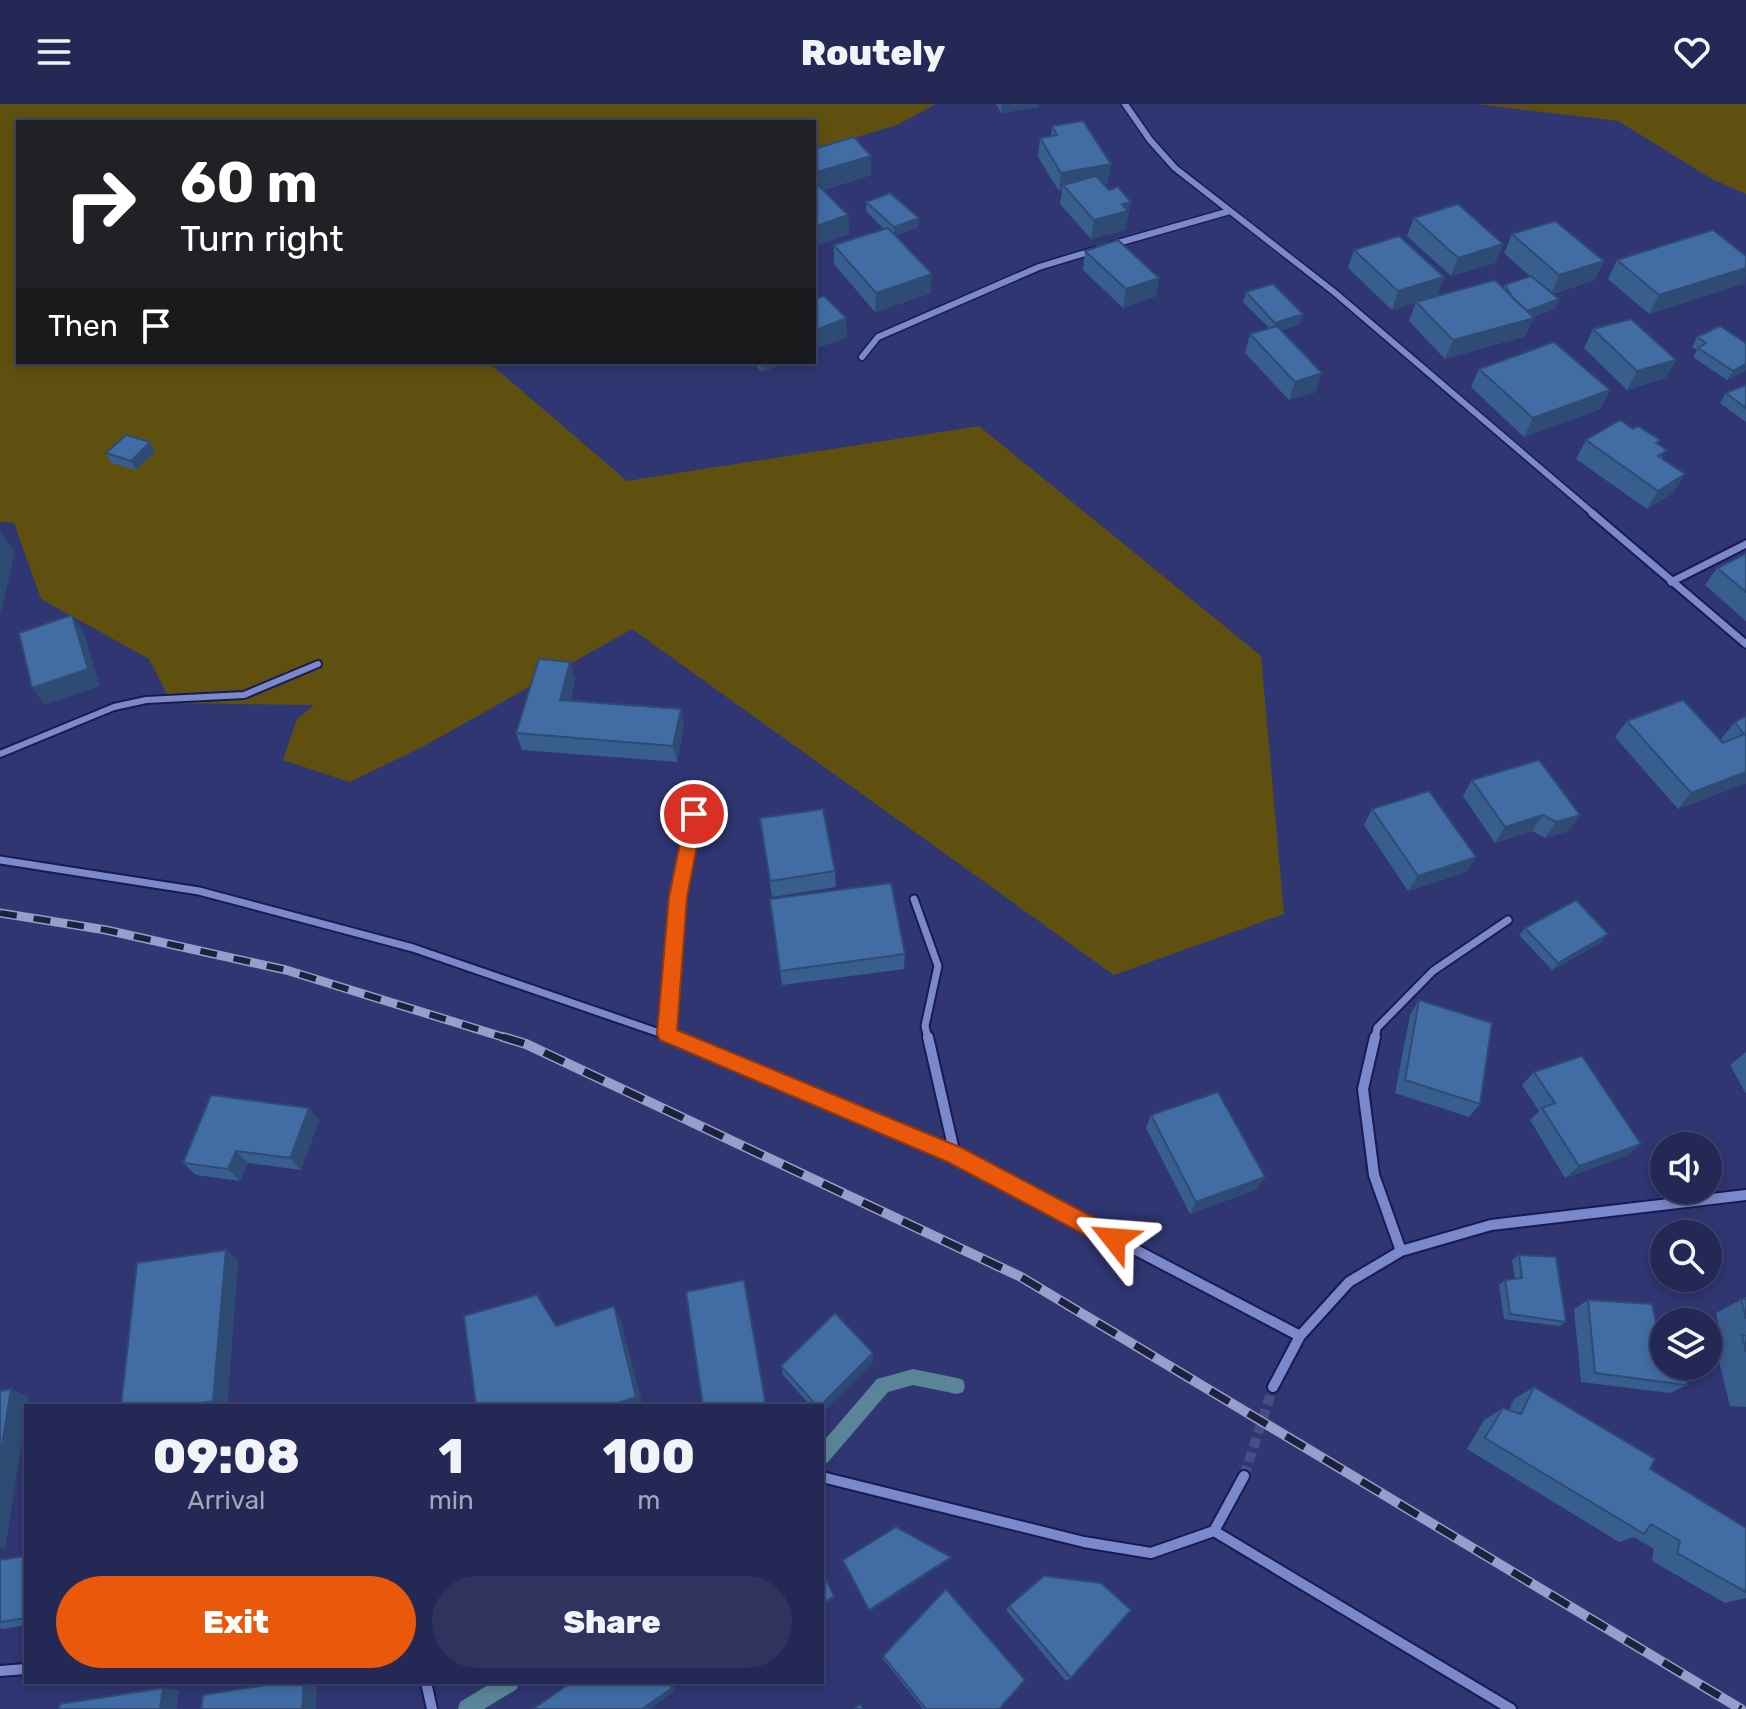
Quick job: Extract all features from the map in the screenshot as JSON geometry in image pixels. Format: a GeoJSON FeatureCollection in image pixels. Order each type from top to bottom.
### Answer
{"type":"FeatureCollection","features":[{"type":"Feature","properties":{"kind":"street"},"geometry":{"type":"LineString","coordinates":[[1125,104],[1150,140],[1175,168],[1334,292],[1746,644]]}},
{"type":"Feature","properties":{"kind":"street"},"geometry":{"type":"LineString","coordinates":[[862,357],[878,337],[1039,267],[1230,211]]}},
{"type":"Feature","properties":{"kind":"street"},"geometry":{"type":"LineString","coordinates":[[1671,582],[1746,544]]}},
{"type":"Feature","properties":{"kind":"street"},"geometry":{"type":"LineString","coordinates":[[667,1034],[678,897],[700,786]]}},
{"type":"Feature","properties":{"kind":"street"},"geometry":{"type":"LineString","coordinates":[[0,860],[214,895],[413,948],[667,1034],[955,1155],[1300,1336]]}},
{"type":"Feature","properties":{"kind":"street"},"geometry":{"type":"LineString","coordinates":[[914,899],[938,966],[925,1026],[955,1155]]}},
{"type":"Feature","properties":{"kind":"street"},"geometry":{"type":"LineString","coordinates":[[1401,1251],[1374,1175],[1363,1089],[1377,1028],[1433,971],[1508,920]]}},
{"type":"Feature","properties":{"kind":"street"},"geometry":{"type":"LineString","coordinates":[[1273,1387],[1300,1336],[1349,1282],[1401,1251],[1491,1225],[1746,1195]]}},
{"type":"Feature","properties":{"kind":"street"},"geometry":{"type":"LineString","coordinates":[[824,1477],[1084,1542],[1151,1553],[1214,1531],[1244,1476]]}},
{"type":"Feature","properties":{"kind":"street"},"geometry":{"type":"LineString","coordinates":[[1214,1531],[1511,1709]]}},
{"type":"Feature","properties":{"kind":"street"},"geometry":{"type":"LineString","coordinates":[[0,1671],[24,1669]]}},
{"type":"Feature","properties":{"kind":"street"},"geometry":{"type":"LineString","coordinates":[[426,1684],[432,1709]]}},
{"type":"Feature","properties":{"kind":"lane"},"geometry":{"type":"LineString","coordinates":[[0,754],[21,749],[68,725],[116,706],[168,697],[246,694],[318,664]]}},
{"type":"Feature","properties":{"kind":"shaded area"},"geometry":{"type":"Polygon","coordinates":[[[0,104],[936,104],[897,125],[816,149],[816,120],[16,120],[16,364],[490,364],[627,481],[979,426],[1261,656],[1284,914],[1114,975],[632,629],[424,746],[350,782],[283,760],[297,719],[314,705],[165,703],[168,696],[149,659],[41,599],[14,523],[0,522],[0,104]]]}},
{"type":"Feature","properties":{"kind":"shaded area"},"geometry":{"type":"Polygon","coordinates":[[[1477,104],[1746,104],[1746,194],[1712,179],[1618,121],[1477,104]]]}},
{"type":"Feature","properties":{"kind":"building"},"geometry":{"type":"Polygon","coordinates":[[[1083,121],[1111,164],[1061,173],[1040,138],[1057,135],[1052,126],[1083,121]]]}},
{"type":"Feature","properties":{"kind":"building"},"geometry":{"type":"Polygon","coordinates":[[[854,137],[871,156],[817,172],[816,148],[854,137]]]}},
{"type":"Feature","properties":{"kind":"building"},"geometry":{"type":"Polygon","coordinates":[[[1096,176],[1109,190],[1118,187],[1131,202],[1122,204],[1128,211],[1094,220],[1063,185],[1096,176]]]}},
{"type":"Feature","properties":{"kind":"building"},"geometry":{"type":"Polygon","coordinates":[[[816,183],[848,215],[816,226],[816,183]]]}},
{"type":"Feature","properties":{"kind":"building"},"geometry":{"type":"Polygon","coordinates":[[[890,193],[919,218],[894,227],[866,202],[890,193]]]}},
{"type":"Feature","properties":{"kind":"building"},"geometry":{"type":"Polygon","coordinates":[[[1458,204],[1503,244],[1458,258],[1414,218],[1458,204]]]}},
{"type":"Feature","properties":{"kind":"building"},"geometry":{"type":"Polygon","coordinates":[[[1555,221],[1604,261],[1559,275],[1512,234],[1555,221]]]}},
{"type":"Feature","properties":{"kind":"building"},"geometry":{"type":"Polygon","coordinates":[[[888,228],[932,274],[876,293],[834,245],[888,228]]]}},
{"type":"Feature","properties":{"kind":"building"},"geometry":{"type":"Polygon","coordinates":[[[1713,230],[1746,256],[1746,268],[1659,295],[1617,260],[1713,230]]]}},
{"type":"Feature","properties":{"kind":"building"},"geometry":{"type":"Polygon","coordinates":[[[1399,236],[1444,277],[1398,291],[1354,250],[1399,236]]]}},
{"type":"Feature","properties":{"kind":"building"},"geometry":{"type":"Polygon","coordinates":[[[1118,240],[1159,278],[1126,289],[1085,251],[1118,240]]]}},
{"type":"Feature","properties":{"kind":"building"},"geometry":{"type":"Polygon","coordinates":[[[1531,276],[1559,299],[1527,311],[1505,285],[1531,276]]]}},
{"type":"Feature","properties":{"kind":"building"},"geometry":{"type":"Polygon","coordinates":[[[1495,280],[1534,318],[1453,340],[1416,302],[1495,280]]]}},
{"type":"Feature","properties":{"kind":"building"},"geometry":{"type":"Polygon","coordinates":[[[1273,284],[1303,314],[1275,323],[1246,292],[1273,284]]]}},
{"type":"Feature","properties":{"kind":"building"},"geometry":{"type":"Polygon","coordinates":[[[824,296],[846,318],[816,330],[816,299],[824,296]]]}},
{"type":"Feature","properties":{"kind":"building"},"geometry":{"type":"Polygon","coordinates":[[[1631,319],[1676,360],[1637,371],[1593,329],[1631,319]]]}},
{"type":"Feature","properties":{"kind":"building"},"geometry":{"type":"Polygon","coordinates":[[[1277,326],[1322,373],[1295,382],[1250,334],[1277,326]]]}},
{"type":"Feature","properties":{"kind":"building"},"geometry":{"type":"Polygon","coordinates":[[[1720,326],[1746,343],[1746,364],[1733,371],[1698,348],[1706,343],[1697,337],[1720,326]]]}},
{"type":"Feature","properties":{"kind":"building"},"geometry":{"type":"Polygon","coordinates":[[[1554,342],[1610,390],[1533,418],[1479,369],[1554,342]]]}},
{"type":"Feature","properties":{"kind":"building"},"geometry":{"type":"Polygon","coordinates":[[[1746,385],[1746,408],[1726,393],[1746,385]]]}},
{"type":"Feature","properties":{"kind":"building"},"geometry":{"type":"Polygon","coordinates":[[[1620,420],[1633,429],[1638,426],[1660,440],[1656,443],[1667,450],[1658,456],[1685,474],[1658,491],[1586,440],[1620,420]]]}},
{"type":"Feature","properties":{"kind":"building"},"geometry":{"type":"Polygon","coordinates":[[[126,435],[150,442],[131,461],[106,453],[126,435]]]}},
{"type":"Feature","properties":{"kind":"building"},"geometry":{"type":"Polygon","coordinates":[[[1746,554],[1746,592],[1717,568],[1746,554]]]}},
{"type":"Feature","properties":{"kind":"building"},"geometry":{"type":"Polygon","coordinates":[[[72,615],[88,669],[32,688],[19,633],[72,615]]]}},
{"type":"Feature","properties":{"kind":"building"},"geometry":{"type":"Polygon","coordinates":[[[539,659],[570,662],[560,700],[681,709],[673,746],[516,733],[539,659]]]}},
{"type":"Feature","properties":{"kind":"building"},"geometry":{"type":"Polygon","coordinates":[[[1683,700],[1723,743],[1744,734],[1735,722],[1746,716],[1746,772],[1691,793],[1627,721],[1683,700]]]}},
{"type":"Feature","properties":{"kind":"building"},"geometry":{"type":"Polygon","coordinates":[[[1539,760],[1580,815],[1556,822],[1543,815],[1505,827],[1472,780],[1539,760]]]}},
{"type":"Feature","properties":{"kind":"building"},"geometry":{"type":"Polygon","coordinates":[[[1429,791],[1476,857],[1418,876],[1372,809],[1429,791]]]}},
{"type":"Feature","properties":{"kind":"building"},"geometry":{"type":"Polygon","coordinates":[[[823,809],[835,871],[770,881],[760,818],[823,809]]]}},
{"type":"Feature","properties":{"kind":"building"},"geometry":{"type":"Polygon","coordinates":[[[891,883],[905,954],[780,971],[770,899],[891,883]]]}},
{"type":"Feature","properties":{"kind":"building"},"geometry":{"type":"Polygon","coordinates":[[[1576,900],[1608,934],[1558,963],[1525,928],[1576,900]]]}},
{"type":"Feature","properties":{"kind":"building"},"geometry":{"type":"Polygon","coordinates":[[[1419,1000],[1492,1023],[1480,1104],[1405,1080],[1419,1000]]]}},
{"type":"Feature","properties":{"kind":"building"},"geometry":{"type":"Polygon","coordinates":[[[1582,1056],[1641,1144],[1579,1166],[1542,1108],[1555,1103],[1534,1072],[1582,1056]]]}},
{"type":"Feature","properties":{"kind":"building"},"geometry":{"type":"Polygon","coordinates":[[[1218,1092],[1265,1177],[1196,1202],[1151,1115],[1218,1092]]]}},
{"type":"Feature","properties":{"kind":"building"},"geometry":{"type":"Polygon","coordinates":[[[211,1095],[309,1108],[290,1158],[236,1151],[228,1169],[183,1163],[211,1095]]]}},
{"type":"Feature","properties":{"kind":"building"},"geometry":{"type":"Polygon","coordinates":[[[226,1250],[213,1401],[196,1404],[121,1404],[137,1263],[226,1250]]]}},
{"type":"Feature","properties":{"kind":"building"},"geometry":{"type":"Polygon","coordinates":[[[1519,1255],[1556,1257],[1566,1322],[1510,1314],[1505,1280],[1522,1278],[1519,1255]]]}},
{"type":"Feature","properties":{"kind":"building"},"geometry":{"type":"Polygon","coordinates":[[[744,1280],[766,1404],[703,1404],[686,1292],[744,1280]]]}},
{"type":"Feature","properties":{"kind":"building"},"geometry":{"type":"Polygon","coordinates":[[[537,1295],[556,1326],[614,1306],[636,1397],[616,1404],[476,1404],[464,1316],[537,1295]]]}},
{"type":"Feature","properties":{"kind":"building"},"geometry":{"type":"Polygon","coordinates":[[[1741,1299],[1746,1299],[1746,1319],[1741,1299]]]}},
{"type":"Feature","properties":{"kind":"building"},"geometry":{"type":"Polygon","coordinates":[[[1588,1300],[1652,1304],[1650,1380],[1686,1380],[1687,1385],[1595,1373],[1588,1300]]]}},
{"type":"Feature","properties":{"kind":"building"},"geometry":{"type":"Polygon","coordinates":[[[835,1313],[873,1353],[822,1404],[815,1404],[781,1366],[835,1313]]]}},
{"type":"Feature","properties":{"kind":"building"},"geometry":{"type":"Polygon","coordinates":[[[1534,1387],[1655,1459],[1650,1469],[1746,1528],[1746,1592],[1677,1553],[1680,1541],[1651,1524],[1644,1534],[1485,1438],[1503,1408],[1521,1414],[1534,1387]]]}},
{"type":"Feature","properties":{"kind":"building"},"geometry":{"type":"Polygon","coordinates":[[[11,1389],[0,1458],[0,1391],[11,1389]]]}},
{"type":"Feature","properties":{"kind":"building"},"geometry":{"type":"Polygon","coordinates":[[[896,1527],[951,1557],[869,1610],[843,1560],[896,1527]]]}},
{"type":"Feature","properties":{"kind":"building"},"geometry":{"type":"Polygon","coordinates":[[[24,1556],[24,1618],[0,1622],[0,1560],[24,1556]]]}},
{"type":"Feature","properties":{"kind":"building"},"geometry":{"type":"Polygon","coordinates":[[[824,1576],[834,1596],[824,1603],[824,1576]]]}},
{"type":"Feature","properties":{"kind":"building"},"geometry":{"type":"Polygon","coordinates":[[[1044,1576],[1101,1583],[1131,1610],[1071,1678],[1009,1606],[1044,1576]]]}},
{"type":"Feature","properties":{"kind":"building"},"geometry":{"type":"Polygon","coordinates":[[[946,1589],[1025,1680],[999,1709],[926,1709],[883,1656],[946,1589]]]}},
{"type":"Feature","properties":{"kind":"building"},"geometry":{"type":"Polygon","coordinates":[[[272,1684],[304,1684],[302,1709],[201,1709],[203,1695],[272,1684]]]}},
{"type":"Feature","properties":{"kind":"building"},"geometry":{"type":"Polygon","coordinates":[[[569,1684],[670,1684],[672,1688],[642,1709],[533,1709],[569,1684]]]}},
{"type":"Feature","properties":{"kind":"building"},"geometry":{"type":"Polygon","coordinates":[[[163,1688],[160,1709],[59,1709],[60,1704],[163,1688]]]}},
{"type":"Feature","properties":{"kind":"waterway"},"geometry":{"type":"LineString","coordinates":[[824,1454],[883,1385],[913,1377],[957,1386]]}},
{"type":"Feature","properties":{"kind":"waterway"},"geometry":{"type":"LineString","coordinates":[[467,1709],[507,1684]]}},
{"type":"Feature","properties":{"kind":"tunnel"},"geometry":{"type":"LineString","coordinates":[[1244,1476],[1273,1387]]}},
{"type":"Feature","properties":{"kind":"railway"},"geometry":{"type":"LineString","coordinates":[[0,913],[106,930],[286,970],[509,1039]]}},
{"type":"Feature","properties":{"kind":"railway"},"geometry":{"type":"LineString","coordinates":[[503,1037],[526,1044],[1021,1277],[1741,1709]]}},
{"type":"Feature","properties":{"kind":"route"},"geometry":{"type":"LineString","coordinates":[[694,814],[678,897],[667,1034],[955,1155],[1114,1239]]}}]}
